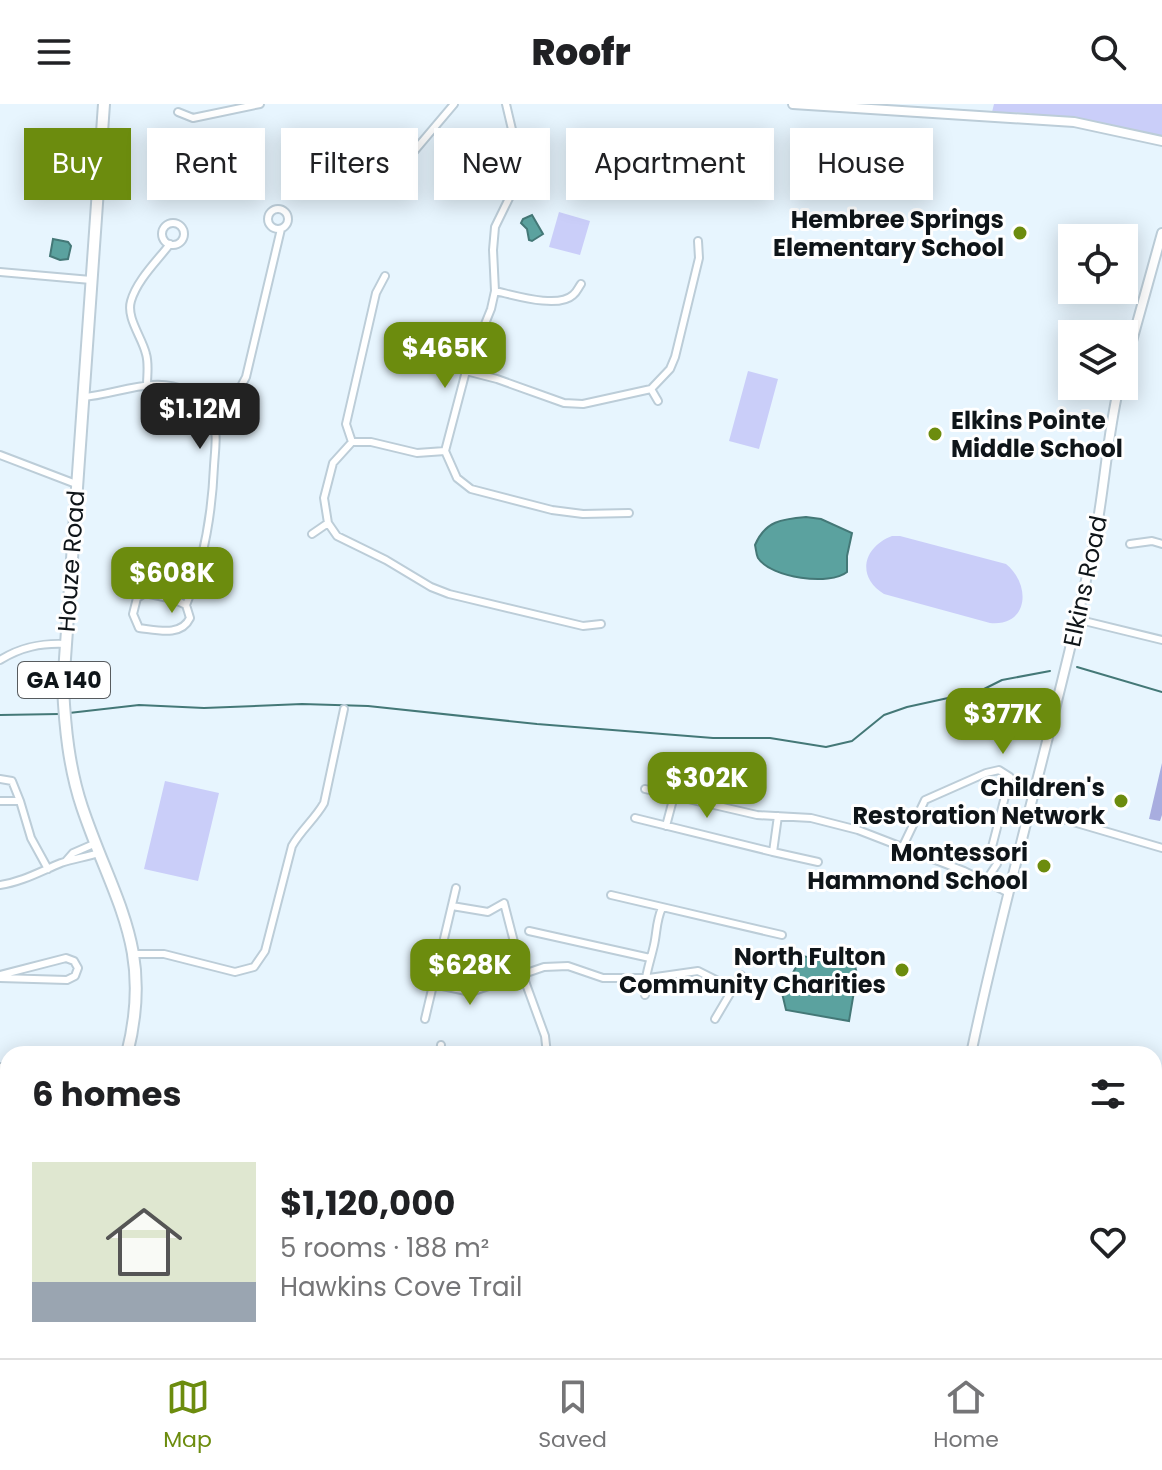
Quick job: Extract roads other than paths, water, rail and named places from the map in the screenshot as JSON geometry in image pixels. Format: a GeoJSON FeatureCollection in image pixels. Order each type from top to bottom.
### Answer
{"type":"FeatureCollection","features":[{"type":"Feature","properties":{"kind":"main road","name":"Houze Road"},"geometry":{"type":"LineString","coordinates":[[104,104],[65,644],[64,713],[70,759],[83,808],[124,915],[134,954],[137,1002],[129,1046]]}},
{"type":"Feature","properties":{"kind":"street"},"geometry":{"type":"LineString","coordinates":[[178,112],[193,118],[260,104]]}},
{"type":"Feature","properties":{"kind":"street"},"geometry":{"type":"LineString","coordinates":[[506,104],[519,170],[515,186],[495,227],[495,291],[491,309],[466,371],[445,451],[457,478],[471,489],[552,510],[583,514],[629,513]]}},
{"type":"Feature","properties":{"kind":"street"},"geometry":{"type":"LineString","coordinates":[[793,104],[1074,122],[1162,141]]}},
{"type":"Feature","properties":{"kind":"street"},"geometry":{"type":"LineString","coordinates":[[418,146],[451,105]]}},
{"type":"Feature","properties":{"kind":"street"},"geometry":{"type":"LineString","coordinates":[[212,413],[238,392],[246,377],[281,229]]}},
{"type":"Feature","properties":{"kind":"street"},"geometry":{"type":"LineString","coordinates":[[1138,320],[1162,233]]}},
{"type":"Feature","properties":{"kind":"street"},"geometry":{"type":"LineString","coordinates":[[466,371],[564,403],[583,404],[651,389],[664,377],[675,357],[699,258],[698,241]]}},
{"type":"Feature","properties":{"kind":"street"},"geometry":{"type":"LineString","coordinates":[[147,385],[148,359],[143,340],[132,319],[131,302],[139,285],[170,244]]}},
{"type":"Feature","properties":{"kind":"street"},"geometry":{"type":"LineString","coordinates":[[0,272],[91,280]]}},
{"type":"Feature","properties":{"kind":"street"},"geometry":{"type":"LineString","coordinates":[[352,442],[346,424],[376,293],[385,276]]}},
{"type":"Feature","properties":{"kind":"street"},"geometry":{"type":"LineString","coordinates":[[495,291],[545,301],[563,301],[573,296],[581,284]]}},
{"type":"Feature","properties":{"kind":"street"},"geometry":{"type":"LineString","coordinates":[[83,397],[147,385],[166,386],[187,391],[212,413],[216,432],[210,520],[186,605],[190,618],[183,628],[175,631],[139,628],[135,624],[133,614],[137,598],[145,593],[186,605]]}},
{"type":"Feature","properties":{"kind":"street"},"geometry":{"type":"LineString","coordinates":[[651,389],[658,401]]}},
{"type":"Feature","properties":{"kind":"street","name":"Elkins Road"},"geometry":{"type":"LineString","coordinates":[[973,1046],[1007,892],[1101,511],[1117,400]]}},
{"type":"Feature","properties":{"kind":"street"},"geometry":{"type":"LineString","coordinates":[[445,451],[417,453],[371,442],[352,442],[333,463],[324,498],[328,523],[337,536],[449,594],[583,626],[601,624]]}},
{"type":"Feature","properties":{"kind":"street"},"geometry":{"type":"LineString","coordinates":[[0,455],[76,484]]}},
{"type":"Feature","properties":{"kind":"street"},"geometry":{"type":"LineString","coordinates":[[312,534],[328,523]]}},
{"type":"Feature","properties":{"kind":"street"},"geometry":{"type":"LineString","coordinates":[[1130,544],[1152,541],[1162,544]]}},
{"type":"Feature","properties":{"kind":"street"},"geometry":{"type":"LineString","coordinates":[[1076,619],[1162,640]]}},
{"type":"Feature","properties":{"kind":"street"},"geometry":{"type":"LineString","coordinates":[[0,660],[31,646],[65,644]]}},
{"type":"Feature","properties":{"kind":"street"},"geometry":{"type":"LineString","coordinates":[[134,954],[164,954],[235,972],[248,970],[259,962],[265,951],[292,846],[324,803],[344,709]]}},
{"type":"Feature","properties":{"kind":"street"},"geometry":{"type":"LineString","coordinates":[[903,846],[925,800],[999,770],[1010,777],[992,847],[997,851],[997,864],[985,882]]}},
{"type":"Feature","properties":{"kind":"street"},"geometry":{"type":"LineString","coordinates":[[0,779],[12,781],[31,838],[48,869]]}},
{"type":"Feature","properties":{"kind":"street"},"geometry":{"type":"LineString","coordinates":[[645,789],[757,815],[811,818],[858,830],[903,846],[1007,892]]}},
{"type":"Feature","properties":{"kind":"street"},"geometry":{"type":"LineString","coordinates":[[666,826],[674,796]]}},
{"type":"Feature","properties":{"kind":"street"},"geometry":{"type":"LineString","coordinates":[[0,801],[20,801]]}},
{"type":"Feature","properties":{"kind":"street"},"geometry":{"type":"LineString","coordinates":[[1029,809],[1162,848]]}},
{"type":"Feature","properties":{"kind":"street"},"geometry":{"type":"LineString","coordinates":[[773,852],[778,816]]}},
{"type":"Feature","properties":{"kind":"street"},"geometry":{"type":"LineString","coordinates":[[635,818],[818,862]]}},
{"type":"Feature","properties":{"kind":"street"},"geometry":{"type":"LineString","coordinates":[[0,885],[19,881],[66,861],[76,861],[98,848]]}},
{"type":"Feature","properties":{"kind":"street"},"geometry":{"type":"LineString","coordinates":[[425,1019],[456,888]]}},
{"type":"Feature","properties":{"kind":"street"},"geometry":{"type":"LineString","coordinates":[[611,895],[782,935]]}},
{"type":"Feature","properties":{"kind":"street"},"geometry":{"type":"LineString","coordinates":[[452,906],[488,912],[504,903],[522,973],[546,1046]]}},
{"type":"Feature","properties":{"kind":"street"},"geometry":{"type":"LineString","coordinates":[[645,995],[644,978],[662,908]]}},
{"type":"Feature","properties":{"kind":"street"},"geometry":{"type":"LineString","coordinates":[[529,931],[650,958]]}},
{"type":"Feature","properties":{"kind":"street"},"geometry":{"type":"LineString","coordinates":[[66,958],[74,961],[78,968],[75,976],[67,980],[0,976],[66,958]]}},
{"type":"Feature","properties":{"kind":"street"},"geometry":{"type":"LineString","coordinates":[[433,984],[471,992],[544,967],[568,966],[603,978],[644,978],[698,971],[732,988]]}},
{"type":"Feature","properties":{"kind":"street"},"geometry":{"type":"LineString","coordinates":[[715,1019],[741,975]]}},
{"type":"Feature","properties":{"kind":"waterway"},"geometry":{"type":"LineString","coordinates":[[1077,667],[1162,692]]}},
{"type":"Feature","properties":{"kind":"waterway"},"geometry":{"type":"LineString","coordinates":[[69,713],[139,705],[204,708],[302,704],[368,706],[537,724],[713,738],[770,738],[826,747],[852,741],[884,715],[907,707],[980,691],[1002,680],[1050,671]]}},
{"type":"Feature","properties":{"kind":"waterway"},"geometry":{"type":"LineString","coordinates":[[0,715],[59,714]]}},
{"type":"Feature","properties":{"kind":"place","name":"Hembree Springs Elementary School"},"geometry":{"type":"Point","coordinates":[1020,233]}},
{"type":"Feature","properties":{"kind":"place","name":"Elkins Pointe Middle School"},"geometry":{"type":"Point","coordinates":[935,434]}},
{"type":"Feature","properties":{"kind":"place","name":"Children's Restoration Network"},"geometry":{"type":"Point","coordinates":[1121,801]}},
{"type":"Feature","properties":{"kind":"place","name":"Montessori Hammond School"},"geometry":{"type":"Point","coordinates":[1044,866]}},
{"type":"Feature","properties":{"kind":"place","name":"North Fulton Community Charities"},"geometry":{"type":"Point","coordinates":[902,970]}}]}
